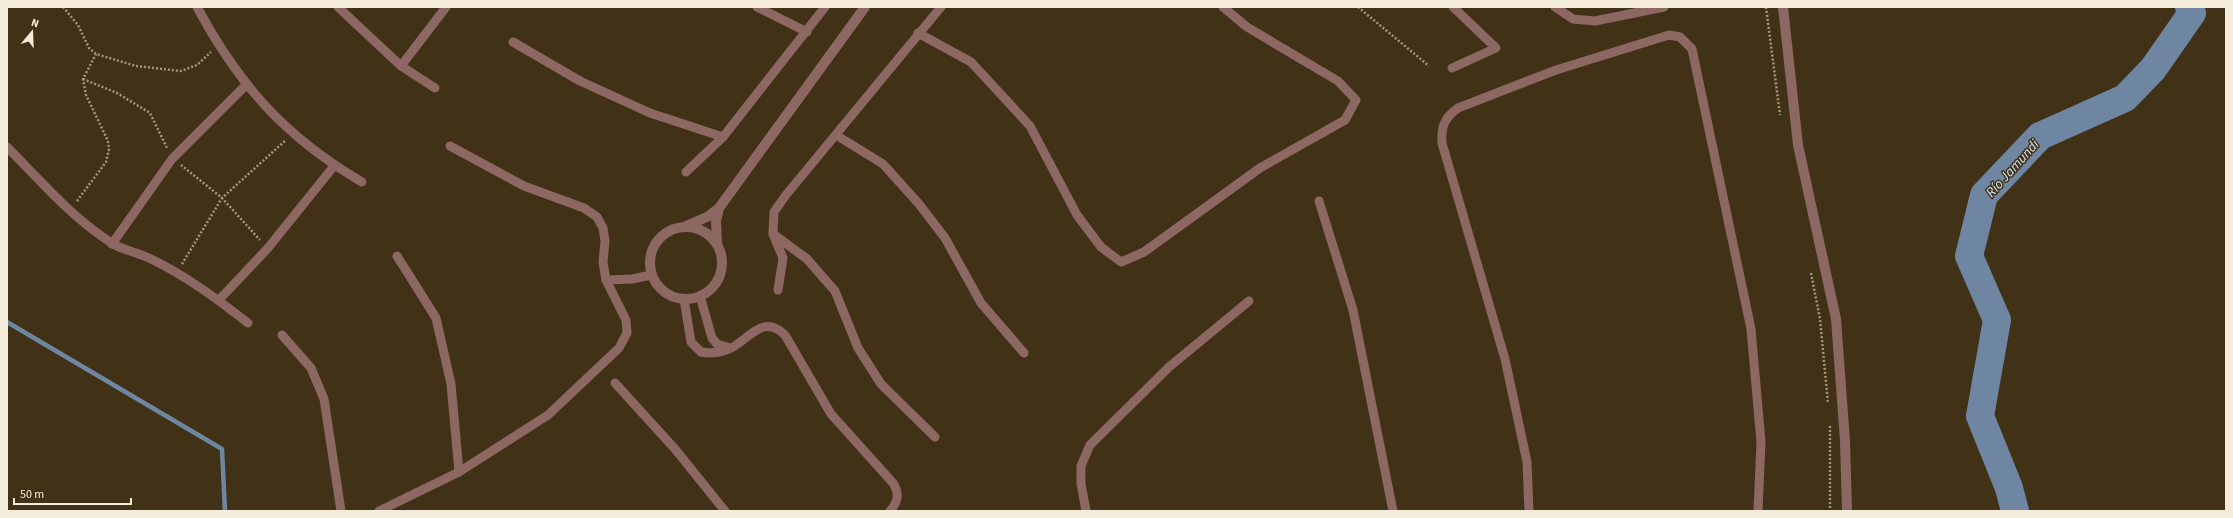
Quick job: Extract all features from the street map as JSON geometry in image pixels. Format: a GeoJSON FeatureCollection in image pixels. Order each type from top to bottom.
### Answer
{"type":"FeatureCollection","features":[{"type":"Feature","properties":{"kind":"street"},"geometry":{"type":"LineString","coordinates":[[719,208],[715,233],[722,258],[719,278],[711,289],[700,296],[684,299],[674,297],[664,292],[656,284],[651,275],[649,257],[656,241],[669,230],[686,226],[709,216],[719,208],[865,7]]}},
{"type":"Feature","properties":{"kind":"street"},"geometry":{"type":"LineString","coordinates":[[1783,7],[1798,145],[1836,319],[1845,441],[1847,511]]}},
{"type":"Feature","properties":{"kind":"street"},"geometry":{"type":"LineString","coordinates":[[686,226],[704,231],[718,245]]}},
{"type":"Feature","properties":{"kind":"lane"},"geometry":{"type":"LineString","coordinates":[[197,7],[218,45],[246,85],[292,134],[334,166],[362,182]]}},
{"type":"Feature","properties":{"kind":"lane"},"geometry":{"type":"LineString","coordinates":[[338,7],[401,66],[434,88]]}},
{"type":"Feature","properties":{"kind":"lane"},"geometry":{"type":"LineString","coordinates":[[401,66],[446,7]]}},
{"type":"Feature","properties":{"kind":"lane"},"geometry":{"type":"LineString","coordinates":[[758,7],[806,32]]}},
{"type":"Feature","properties":{"kind":"lane"},"geometry":{"type":"LineString","coordinates":[[686,172],[723,137],[825,7]]}},
{"type":"Feature","properties":{"kind":"lane"},"geometry":{"type":"LineString","coordinates":[[778,290],[783,258],[773,234],[774,212],[918,33],[941,7]]}},
{"type":"Feature","properties":{"kind":"lane"},"geometry":{"type":"LineString","coordinates":[[918,33],[971,62],[1030,126],[1077,215],[1101,247],[1121,262],[1144,252],[1260,168],[1345,120],[1356,100],[1338,81],[1247,27],[1223,7]]}},
{"type":"Feature","properties":{"kind":"lane"},"geometry":{"type":"LineString","coordinates":[[1452,7],[1496,48],[1452,68]]}},
{"type":"Feature","properties":{"kind":"lane"},"geometry":{"type":"LineString","coordinates":[[1555,7],[1573,19],[1595,21],[1664,7]]}},
{"type":"Feature","properties":{"kind":"lane"},"geometry":{"type":"LineString","coordinates":[[1529,511],[1528,462],[1505,359],[1442,143],[1441,130],[1445,120],[1458,108],[1556,70],[1669,35],[1680,37],[1692,49],[1751,329],[1761,442],[1758,511]]}},
{"type":"Feature","properties":{"kind":"lane"},"geometry":{"type":"LineString","coordinates":[[513,42],[580,81],[643,110],[723,137]]}},
{"type":"Feature","properties":{"kind":"lane"},"geometry":{"type":"LineString","coordinates":[[112,244],[172,158],[246,85]]}},
{"type":"Feature","properties":{"kind":"lane"},"geometry":{"type":"LineString","coordinates":[[836,135],[883,164],[919,204],[945,238],[981,303],[1024,353]]}},
{"type":"Feature","properties":{"kind":"lane"},"geometry":{"type":"LineString","coordinates":[[379,511],[459,472],[548,415],[625,340],[628,333],[626,320],[606,280],[603,262],[606,241],[603,228],[597,217],[584,208],[524,186],[450,146]]}},
{"type":"Feature","properties":{"kind":"lane"},"geometry":{"type":"LineString","coordinates":[[7,147],[69,211],[112,244],[149,257],[219,300],[248,323]]}},
{"type":"Feature","properties":{"kind":"lane"},"geometry":{"type":"LineString","coordinates":[[219,300],[268,248],[334,166]]}},
{"type":"Feature","properties":{"kind":"lane"},"geometry":{"type":"LineString","coordinates":[[1319,201],[1353,310],[1393,511]]}},
{"type":"Feature","properties":{"kind":"lane"},"geometry":{"type":"LineString","coordinates":[[773,234],[807,259],[836,291],[858,348],[881,384],[935,437]]}},
{"type":"Feature","properties":{"kind":"lane"},"geometry":{"type":"LineString","coordinates":[[397,256],[436,318],[451,384],[459,472]]}},
{"type":"Feature","properties":{"kind":"lane"},"geometry":{"type":"LineString","coordinates":[[606,280],[632,279],[651,275]]}},
{"type":"Feature","properties":{"kind":"lane"},"geometry":{"type":"LineString","coordinates":[[700,296],[712,338],[718,344],[730,348]]}},
{"type":"Feature","properties":{"kind":"lane"},"geometry":{"type":"LineString","coordinates":[[684,299],[689,334],[695,348],[701,352],[708,353],[730,348],[765,326],[773,326],[785,335],[831,414],[893,483],[898,496],[896,504],[890,511]]}},
{"type":"Feature","properties":{"kind":"lane"},"geometry":{"type":"LineString","coordinates":[[1086,511],[1081,484],[1081,466],[1090,445],[1169,367],[1249,301]]}},
{"type":"Feature","properties":{"kind":"lane"},"geometry":{"type":"LineString","coordinates":[[282,335],[311,368],[324,399],[340,511]]}},
{"type":"Feature","properties":{"kind":"lane"},"geometry":{"type":"LineString","coordinates":[[615,383],[674,448],[725,511]]}},
{"type":"Feature","properties":{"kind":"path"},"geometry":{"type":"LineString","coordinates":[[63,7],[78,25],[88,48],[96,54],[136,66],[181,71],[196,65],[218,45]]}},
{"type":"Feature","properties":{"kind":"path"},"geometry":{"type":"LineString","coordinates":[[1358,7],[1429,66]]}},
{"type":"Feature","properties":{"kind":"path"},"geometry":{"type":"LineString","coordinates":[[1766,7],[1776,91],[1782,122]]}},
{"type":"Feature","properties":{"kind":"path"},"geometry":{"type":"LineString","coordinates":[[69,211],[106,162],[110,149],[108,140],[86,95],[83,79],[96,54]]}},
{"type":"Feature","properties":{"kind":"path"},"geometry":{"type":"LineString","coordinates":[[176,273],[222,198],[292,134]]}},
{"type":"Feature","properties":{"kind":"path"},"geometry":{"type":"LineString","coordinates":[[1810,267],[1820,319],[1828,407]]}},
{"type":"Feature","properties":{"kind":"path"},"geometry":{"type":"LineString","coordinates":[[1830,423],[1830,511]]}},
{"type":"Feature","properties":{"kind":"waterway","name":"Río Jamundi"},"geometry":{"type":"LineString","coordinates":[[2015,511],[2009,488],[1980,416],[1997,320],[1969,256],[1984,195],[2040,136],[2125,98],[2153,69],[2192,13],[2189,7]]}},
{"type":"Feature","properties":{"kind":"waterway"},"geometry":{"type":"LineString","coordinates":[[7,322],[222,449],[225,511]]}}]}
